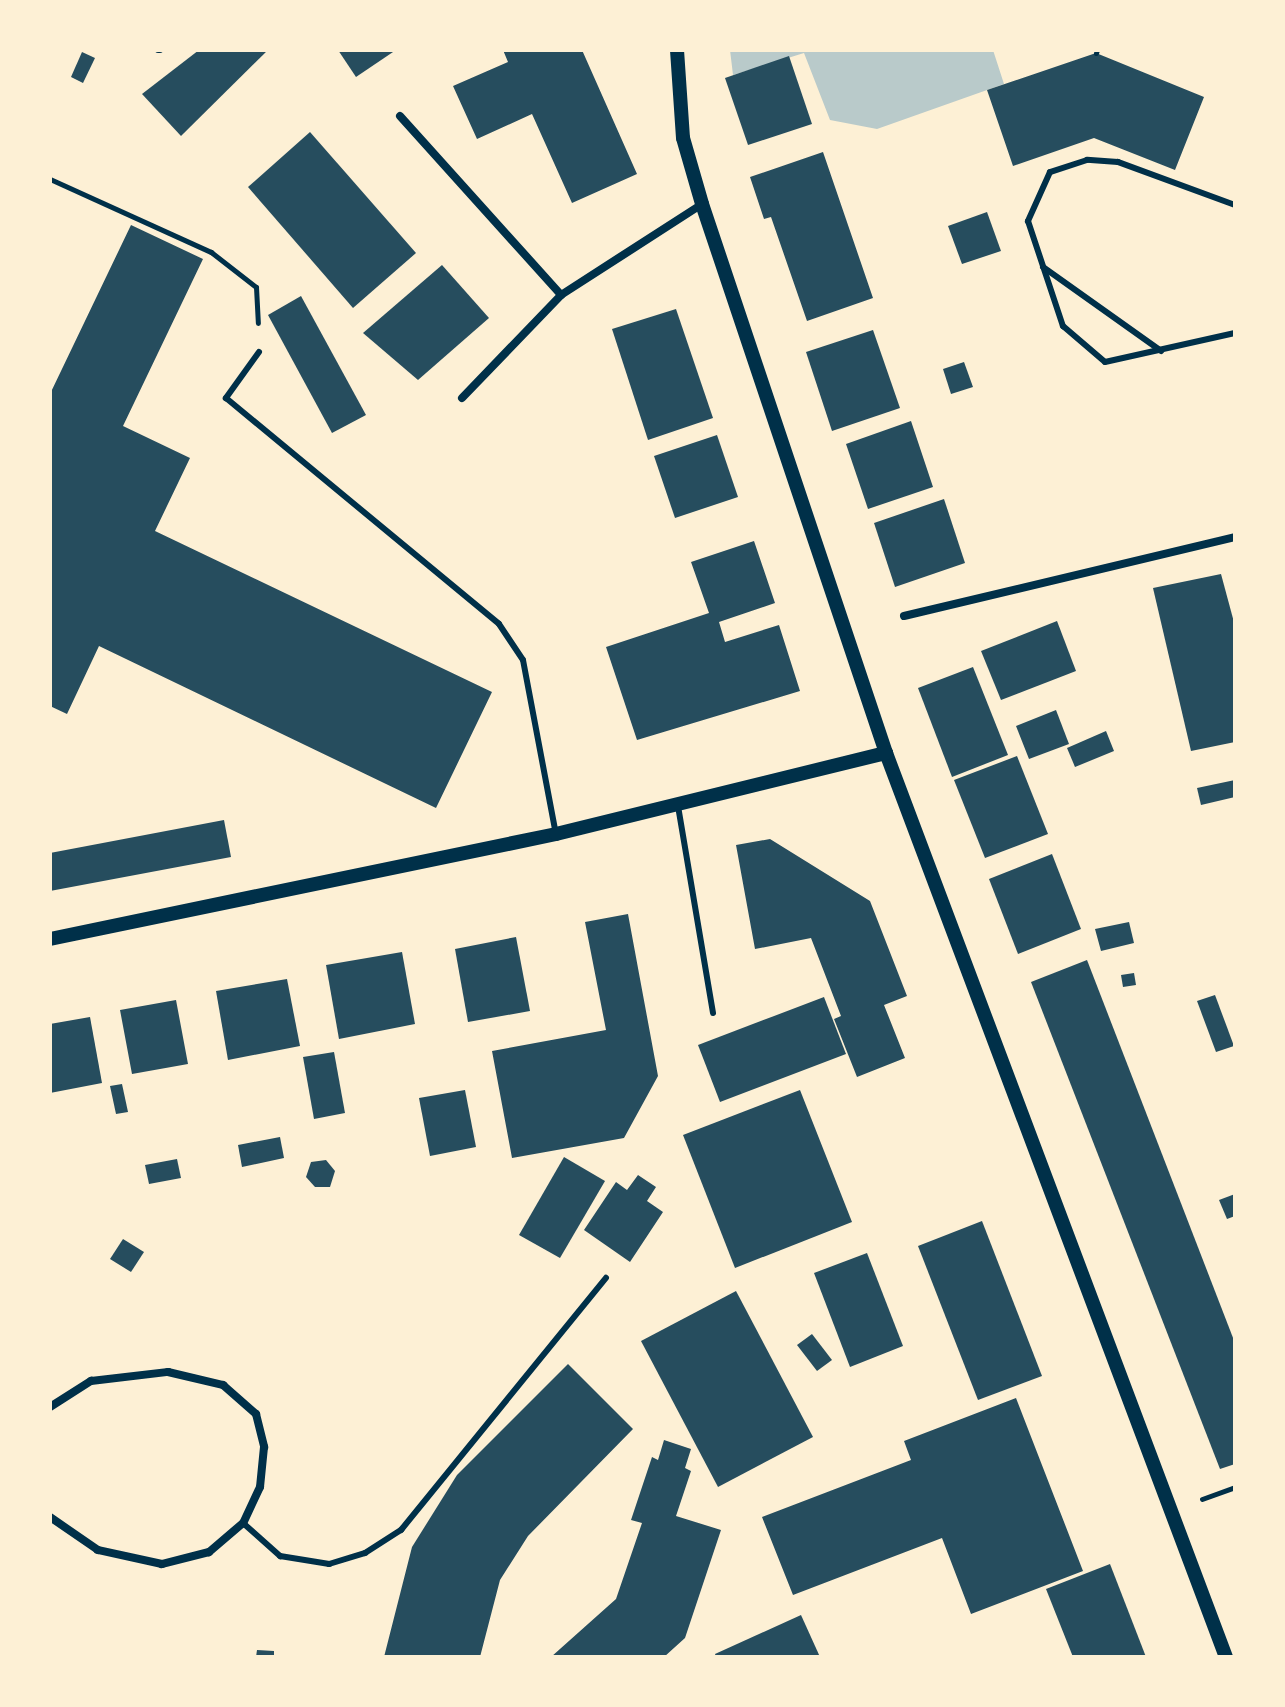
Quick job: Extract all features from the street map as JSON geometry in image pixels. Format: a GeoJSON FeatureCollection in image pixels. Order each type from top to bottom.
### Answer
{"type":"FeatureCollection","features":[{"type":"Feature","properties":{"kind":"street"},"geometry":{"type":"LineString","coordinates":[[677,50],[683,138],[702,204],[886,753],[1226,1657]]}},
{"type":"Feature","properties":{"kind":"street"},"geometry":{"type":"LineString","coordinates":[[400,116],[561,295]]}},
{"type":"Feature","properties":{"kind":"street"},"geometry":{"type":"LineString","coordinates":[[462,398],[561,295],[702,204]]}},
{"type":"Feature","properties":{"kind":"street"},"geometry":{"type":"LineString","coordinates":[[904,616],[1235,537]]}},
{"type":"Feature","properties":{"kind":"street"},"geometry":{"type":"LineString","coordinates":[[50,939],[556,834],[886,753]]}},
{"type":"Feature","properties":{"kind":"street"},"geometry":{"type":"LineString","coordinates":[[50,1407],[91,1381],[168,1372],[223,1385],[256,1414],[264,1447],[260,1487],[243,1523],[209,1552],[162,1564],[98,1550],[50,1517]]}},
{"type":"Feature","properties":{"kind":"lane"},"geometry":{"type":"LineString","coordinates":[[1235,205],[1118,162],[1087,160],[1050,172],[1029,214],[1042,266],[1063,326],[1105,362],[1235,333]]}},
{"type":"Feature","properties":{"kind":"lane"},"geometry":{"type":"LineString","coordinates":[[1042,266],[1161,351]]}},
{"type":"Feature","properties":{"kind":"lane"},"geometry":{"type":"LineString","coordinates":[[259,352],[226,398],[499,624],[523,660],[556,834]]}},
{"type":"Feature","properties":{"kind":"lane"},"geometry":{"type":"LineString","coordinates":[[678,806],[713,1013]]}},
{"type":"Feature","properties":{"kind":"lane"},"geometry":{"type":"LineString","coordinates":[[243,1523],[280,1556],[329,1564],[365,1553],[401,1530],[606,1278]]}},
{"type":"Feature","properties":{"kind":"path"},"geometry":{"type":"LineString","coordinates":[[50,179],[211,252],[256,287],[259,352]]}},
{"type":"Feature","properties":{"kind":"shaded area"},"geometry":{"type":"Polygon","coordinates":[[[730,50],[993,50],[1004,84],[877,129],[830,120],[804,53],[733,75],[730,50]]]}},
{"type":"Feature","properties":{"kind":"building"},"geometry":{"type":"Polygon","coordinates":[[[199,50],[268,50],[181,136],[142,94],[199,50]]]}},
{"type":"Feature","properties":{"kind":"building"},"geometry":{"type":"Polygon","coordinates":[[[338,50],[396,50],[356,77],[338,50]]]}},
{"type":"Feature","properties":{"kind":"building"},"geometry":{"type":"Polygon","coordinates":[[[503,50],[582,50],[637,174],[572,203],[532,114],[477,139],[453,86],[508,62],[503,50]]]}},
{"type":"Feature","properties":{"kind":"building"},"geometry":{"type":"Polygon","coordinates":[[[82,52],[95,58],[83,83],[71,77],[82,52]]]}},
{"type":"Feature","properties":{"kind":"building"},"geometry":{"type":"Polygon","coordinates":[[[1096,53],[1204,97],[1175,170],[1094,138],[1013,166],[987,90],[1096,53]]]}},
{"type":"Feature","properties":{"kind":"building"},"geometry":{"type":"Polygon","coordinates":[[[789,56],[812,124],[748,145],[725,78],[789,56]]]}},
{"type":"Feature","properties":{"kind":"building"},"geometry":{"type":"Polygon","coordinates":[[[310,132],[416,253],[353,308],[248,187],[310,132]]]}},
{"type":"Feature","properties":{"kind":"building"},"geometry":{"type":"Polygon","coordinates":[[[823,152],[873,298],[807,321],[771,217],[764,219],[750,177],[823,152]]]}},
{"type":"Feature","properties":{"kind":"building"},"geometry":{"type":"Polygon","coordinates":[[[987,212],[1001,251],[962,264],[948,226],[987,212]]]}},
{"type":"Feature","properties":{"kind":"building"},"geometry":{"type":"Polygon","coordinates":[[[131,225],[203,259],[123,426],[190,458],[155,531],[492,692],[436,808],[99,646],[67,714],[50,706],[50,394],[131,225]]]}},
{"type":"Feature","properties":{"kind":"building"},"geometry":{"type":"Polygon","coordinates":[[[442,265],[489,318],[418,380],[363,333],[442,265]]]}},
{"type":"Feature","properties":{"kind":"building"},"geometry":{"type":"Polygon","coordinates":[[[301,296],[366,415],[332,433],[268,315],[301,296]]]}},
{"type":"Feature","properties":{"kind":"building"},"geometry":{"type":"Polygon","coordinates":[[[676,309],[713,418],[648,440],[612,329],[676,309]]]}},
{"type":"Feature","properties":{"kind":"building"},"geometry":{"type":"Polygon","coordinates":[[[873,330],[900,408],[832,431],[806,352],[873,330]]]}},
{"type":"Feature","properties":{"kind":"building"},"geometry":{"type":"Polygon","coordinates":[[[964,362],[973,387],[951,394],[943,369],[964,362]]]}},
{"type":"Feature","properties":{"kind":"building"},"geometry":{"type":"Polygon","coordinates":[[[911,421],[933,487],[868,509],[846,444],[911,421]]]}},
{"type":"Feature","properties":{"kind":"building"},"geometry":{"type":"Polygon","coordinates":[[[717,435],[738,497],[675,518],[654,456],[717,435]]]}},
{"type":"Feature","properties":{"kind":"building"},"geometry":{"type":"Polygon","coordinates":[[[944,499],[965,563],[895,587],[874,523],[944,499]]]}},
{"type":"Feature","properties":{"kind":"building"},"geometry":{"type":"Polygon","coordinates":[[[754,541],[775,603],[719,622],[725,642],[779,625],[800,691],[637,740],[606,647],[709,613],[691,562],[754,541]]]}},
{"type":"Feature","properties":{"kind":"building"},"geometry":{"type":"Polygon","coordinates":[[[1221,574],[1235,626],[1235,742],[1191,751],[1153,588],[1221,574]]]}},
{"type":"Feature","properties":{"kind":"building"},"geometry":{"type":"Polygon","coordinates":[[[1057,621],[1076,671],[1001,700],[981,651],[1057,621]]]}},
{"type":"Feature","properties":{"kind":"building"},"geometry":{"type":"Polygon","coordinates":[[[973,667],[1008,755],[952,777],[918,688],[973,667]]]}},
{"type":"Feature","properties":{"kind":"building"},"geometry":{"type":"Polygon","coordinates":[[[1056,710],[1069,744],[1029,759],[1016,726],[1056,710]]]}},
{"type":"Feature","properties":{"kind":"building"},"geometry":{"type":"Polygon","coordinates":[[[1106,731],[1114,751],[1075,767],[1067,748],[1106,731]]]}},
{"type":"Feature","properties":{"kind":"building"},"geometry":{"type":"Polygon","coordinates":[[[1017,756],[1048,834],[985,858],[954,780],[1017,756]]]}},
{"type":"Feature","properties":{"kind":"building"},"geometry":{"type":"Polygon","coordinates":[[[1235,780],[1235,797],[1201,805],[1197,788],[1235,780]]]}},
{"type":"Feature","properties":{"kind":"building"},"geometry":{"type":"Polygon","coordinates":[[[224,820],[231,857],[50,891],[50,853],[224,820]]]}},
{"type":"Feature","properties":{"kind":"building"},"geometry":{"type":"Polygon","coordinates":[[[770,839],[870,901],[907,996],[884,1005],[905,1058],[857,1077],[834,1019],[841,1016],[811,938],[755,949],[736,845],[770,839]]]}},
{"type":"Feature","properties":{"kind":"building"},"geometry":{"type":"Polygon","coordinates":[[[1052,854],[1081,929],[1018,954],[989,879],[1052,854]]]}},
{"type":"Feature","properties":{"kind":"building"},"geometry":{"type":"Polygon","coordinates":[[[628,914],[658,1076],[624,1138],[512,1158],[492,1051],[606,1030],[585,922],[628,914]]]}},
{"type":"Feature","properties":{"kind":"building"},"geometry":{"type":"Polygon","coordinates":[[[1129,922],[1134,943],[1101,951],[1095,929],[1129,922]]]}},
{"type":"Feature","properties":{"kind":"building"},"geometry":{"type":"Polygon","coordinates":[[[516,937],[530,1011],[468,1022],[455,949],[516,937]]]}},
{"type":"Feature","properties":{"kind":"building"},"geometry":{"type":"Polygon","coordinates":[[[402,952],[415,1024],[339,1039],[326,965],[402,952]]]}},
{"type":"Feature","properties":{"kind":"building"},"geometry":{"type":"Polygon","coordinates":[[[1087,960],[1235,1343],[1235,1464],[1220,1469],[1031,982],[1087,960]]]}},
{"type":"Feature","properties":{"kind":"building"},"geometry":{"type":"Polygon","coordinates":[[[1134,973],[1136,985],[1123,987],[1121,975],[1134,973]]]}},
{"type":"Feature","properties":{"kind":"building"},"geometry":{"type":"Polygon","coordinates":[[[287,979],[300,1046],[228,1060],[216,991],[287,979]]]}},
{"type":"Feature","properties":{"kind":"building"},"geometry":{"type":"Polygon","coordinates":[[[1215,995],[1234,1046],[1216,1052],[1197,1001],[1215,995]]]}},
{"type":"Feature","properties":{"kind":"building"},"geometry":{"type":"Polygon","coordinates":[[[824,997],[846,1054],[720,1102],[698,1045],[824,997]]]}},
{"type":"Feature","properties":{"kind":"building"},"geometry":{"type":"Polygon","coordinates":[[[176,1000],[188,1064],[132,1074],[120,1010],[176,1000]]]}},
{"type":"Feature","properties":{"kind":"building"},"geometry":{"type":"Polygon","coordinates":[[[90,1017],[102,1083],[50,1093],[50,1024],[90,1017]]]}},
{"type":"Feature","properties":{"kind":"building"},"geometry":{"type":"Polygon","coordinates":[[[334,1052],[345,1113],[314,1119],[303,1057],[334,1052]]]}},
{"type":"Feature","properties":{"kind":"building"},"geometry":{"type":"Polygon","coordinates":[[[122,1084],[128,1112],[116,1114],[110,1086],[122,1084]]]}},
{"type":"Feature","properties":{"kind":"building"},"geometry":{"type":"Polygon","coordinates":[[[465,1090],[476,1147],[430,1156],[419,1098],[465,1090]]]}},
{"type":"Feature","properties":{"kind":"building"},"geometry":{"type":"Polygon","coordinates":[[[800,1090],[852,1222],[735,1268],[683,1135],[800,1090]]]}},
{"type":"Feature","properties":{"kind":"building"},"geometry":{"type":"Polygon","coordinates":[[[280,1137],[284,1158],[242,1167],[238,1145],[280,1137]]]}},
{"type":"Feature","properties":{"kind":"building"},"geometry":{"type":"Polygon","coordinates":[[[564,1157],[605,1181],[560,1258],[519,1235],[564,1157]]]}},
{"type":"Feature","properties":{"kind":"building"},"geometry":{"type":"Polygon","coordinates":[[[177,1159],[181,1178],[149,1184],[145,1165],[177,1159]]]}},
{"type":"Feature","properties":{"kind":"building"},"geometry":{"type":"Polygon","coordinates":[[[326,1160],[335,1171],[330,1187],[315,1187],[306,1177],[311,1162],[326,1160]]]}},
{"type":"Feature","properties":{"kind":"building"},"geometry":{"type":"Polygon","coordinates":[[[638,1175],[656,1187],[647,1201],[663,1212],[630,1262],[584,1230],[616,1182],[627,1190],[638,1175]]]}},
{"type":"Feature","properties":{"kind":"building"},"geometry":{"type":"Polygon","coordinates":[[[1235,1194],[1235,1216],[1227,1219],[1219,1200],[1235,1194]]]}},
{"type":"Feature","properties":{"kind":"building"},"geometry":{"type":"Polygon","coordinates":[[[982,1221],[1042,1376],[978,1400],[918,1246],[982,1221]]]}},
{"type":"Feature","properties":{"kind":"building"},"geometry":{"type":"Polygon","coordinates":[[[123,1239],[144,1252],[131,1272],[110,1259],[123,1239]]]}},
{"type":"Feature","properties":{"kind":"building"},"geometry":{"type":"Polygon","coordinates":[[[867,1253],[903,1346],[850,1367],[814,1273],[867,1253]]]}},
{"type":"Feature","properties":{"kind":"building"},"geometry":{"type":"Polygon","coordinates":[[[736,1291],[813,1437],[718,1487],[641,1341],[736,1291]]]}},
{"type":"Feature","properties":{"kind":"building"},"geometry":{"type":"Polygon","coordinates":[[[812,1334],[832,1360],[817,1371],[797,1345],[812,1334]]]}},
{"type":"Feature","properties":{"kind":"building"},"geometry":{"type":"Polygon","coordinates":[[[568,1364],[633,1429],[528,1536],[500,1580],[480,1657],[384,1657],[412,1547],[457,1475],[568,1364]]]}},
{"type":"Feature","properties":{"kind":"building"},"geometry":{"type":"Polygon","coordinates":[[[1016,1398],[1083,1571],[971,1614],[942,1538],[793,1595],[762,1517],[911,1460],[904,1441],[1016,1398]]]}},
{"type":"Feature","properties":{"kind":"building"},"geometry":{"type":"Polygon","coordinates":[[[664,1440],[691,1449],[685,1468],[691,1471],[676,1516],[721,1530],[685,1638],[664,1657],[551,1657],[616,1599],[642,1523],[631,1520],[652,1457],[658,1460],[664,1440]]]}},
{"type":"Feature","properties":{"kind":"building"},"geometry":{"type":"Polygon","coordinates":[[[1110,1564],[1146,1657],[1073,1657],[1046,1589],[1110,1564]]]}},
{"type":"Feature","properties":{"kind":"building"},"geometry":{"type":"Polygon","coordinates":[[[801,1615],[820,1657],[716,1657],[715,1654],[801,1615]]]}},
{"type":"Feature","properties":{"kind":"building"},"geometry":{"type":"Polygon","coordinates":[[[257,1650],[274,1651],[274,1657],[256,1657],[257,1650]]]}}]}
